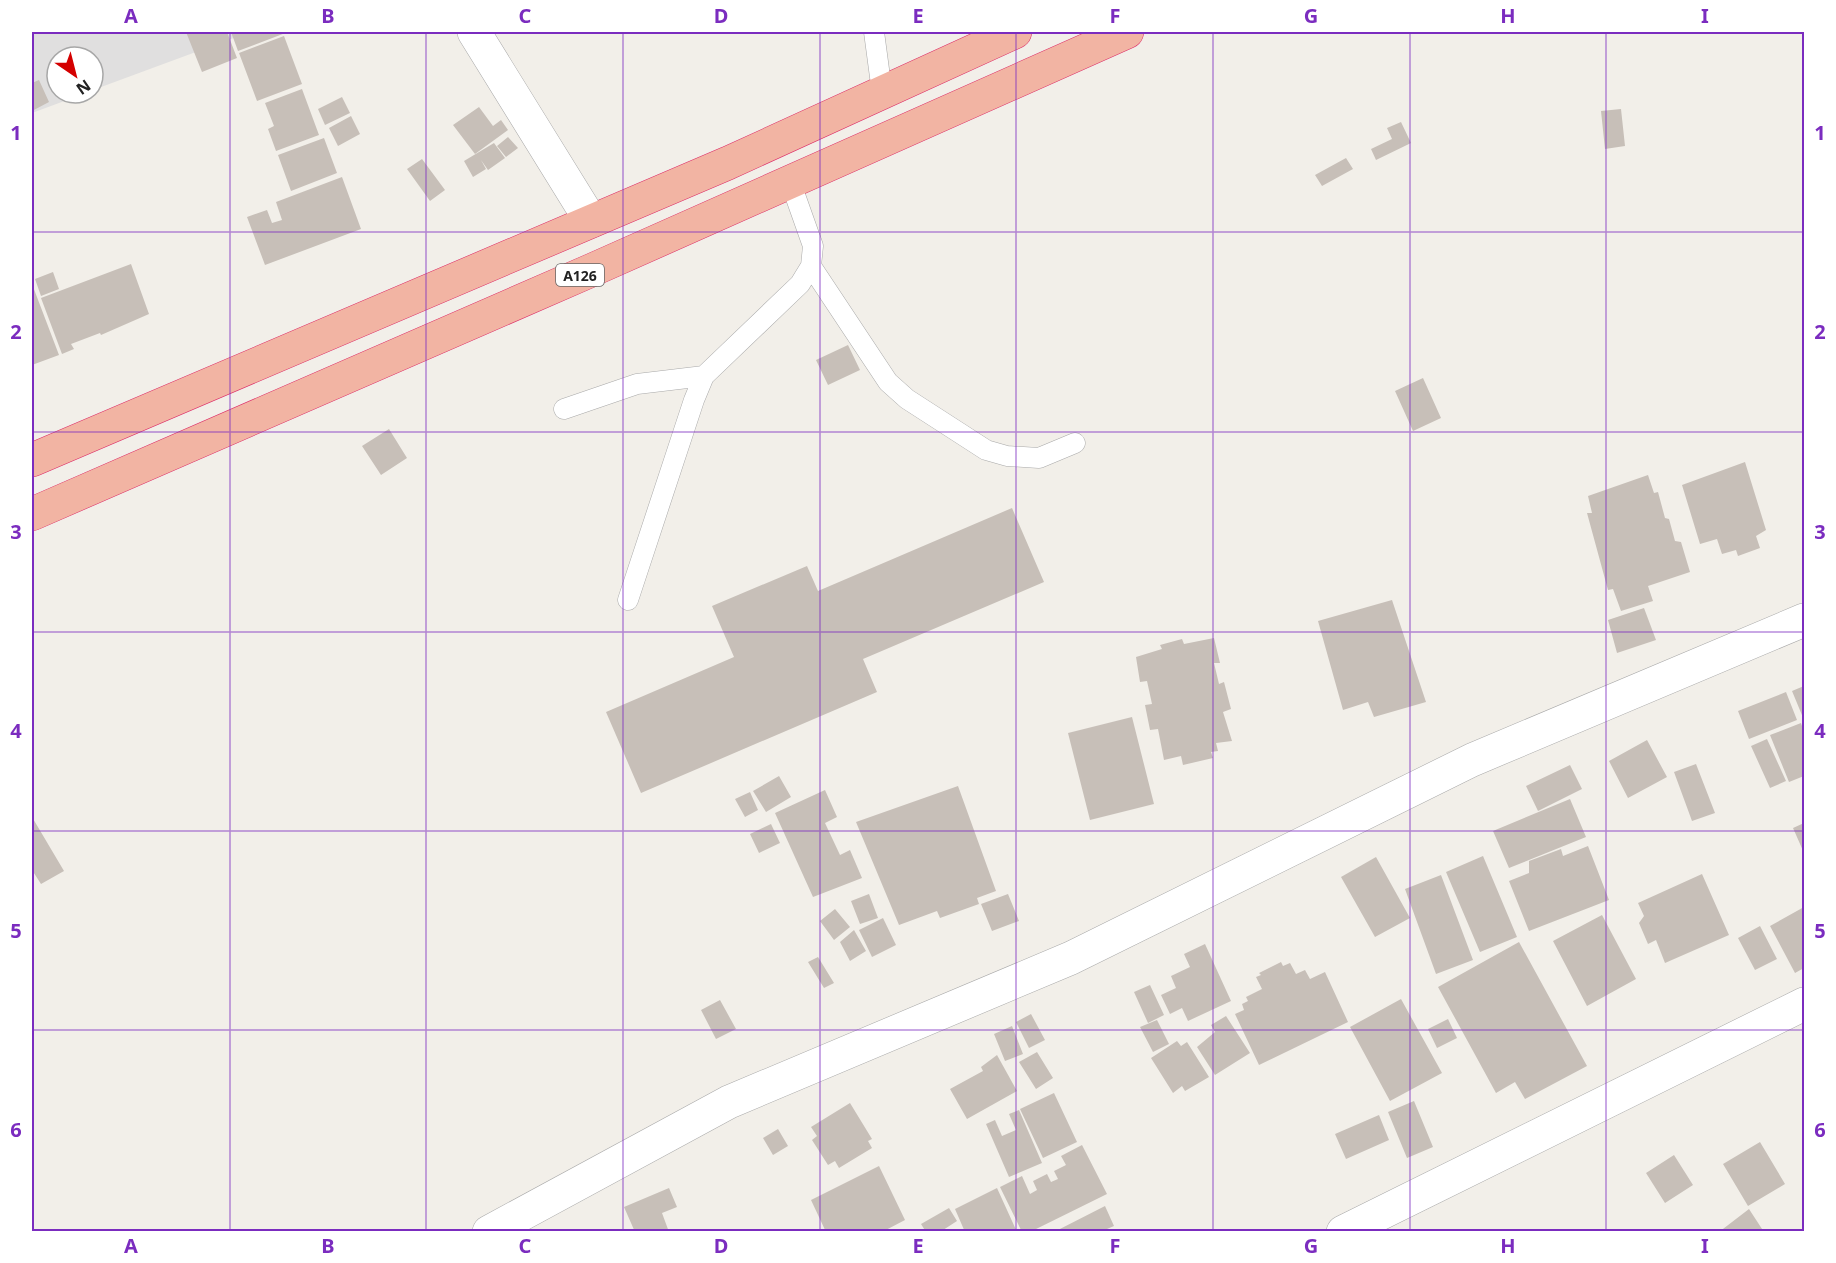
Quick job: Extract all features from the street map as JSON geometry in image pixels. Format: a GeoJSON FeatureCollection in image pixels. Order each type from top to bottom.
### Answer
{"type":"FeatureCollection","features":[{"type":"Feature","properties":{"kind":"highway"},"geometry":{"type":"LineString","coordinates":[[32,460],[728,163],[1015,32]]}},
{"type":"Feature","properties":{"kind":"highway","name":"A126"},"geometry":{"type":"LineString","coordinates":[[32,514],[1127,32]]}},
{"type":"Feature","properties":{"kind":"street"},"geometry":{"type":"LineString","coordinates":[[474,32],[591,221]]}},
{"type":"Feature","properties":{"kind":"street"},"geometry":{"type":"LineString","coordinates":[[489,1232],[729,1102],[1071,957],[1472,760],[1804,620]]}},
{"type":"Feature","properties":{"kind":"street"},"geometry":{"type":"LineString","coordinates":[[1343,1232],[1804,1004]]}},
{"type":"Feature","properties":{"kind":"lane"},"geometry":{"type":"LineString","coordinates":[[874,32],[882,92]]}},
{"type":"Feature","properties":{"kind":"lane"},"geometry":{"type":"LineString","coordinates":[[628,600],[704,376],[800,284],[811,266],[813,246],[790,181]]}},
{"type":"Feature","properties":{"kind":"lane"},"geometry":{"type":"LineString","coordinates":[[811,266],[888,382],[907,399],[986,450],[1007,456],[1039,458],[1076,443]]}},
{"type":"Feature","properties":{"kind":"lane"},"geometry":{"type":"LineString","coordinates":[[564,410],[637,384],[704,376]]}},
{"type":"Feature","properties":{"kind":"shaded area"},"geometry":{"type":"Polygon","coordinates":[[[32,32],[250,32],[105,86],[105,45],[45,45],[45,105],[54,105],[32,113],[32,32]]]}},
{"type":"Feature","properties":{"kind":"building"},"geometry":{"type":"Polygon","coordinates":[[[186,32],[227,32],[237,58],[202,72],[186,32]]]}},
{"type":"Feature","properties":{"kind":"building"},"geometry":{"type":"Polygon","coordinates":[[[231,32],[288,32],[238,51],[231,32]]]}},
{"type":"Feature","properties":{"kind":"building"},"geometry":{"type":"Polygon","coordinates":[[[284,36],[302,84],[257,101],[239,53],[284,36]]]}},
{"type":"Feature","properties":{"kind":"building"},"geometry":{"type":"Polygon","coordinates":[[[39,80],[45,93],[45,104],[32,111],[32,83],[39,80]]]}},
{"type":"Feature","properties":{"kind":"building"},"geometry":{"type":"Polygon","coordinates":[[[302,89],[319,135],[276,151],[268,129],[274,126],[265,103],[302,89]]]}},
{"type":"Feature","properties":{"kind":"building"},"geometry":{"type":"Polygon","coordinates":[[[342,97],[350,113],[325,125],[318,109],[342,97]]]}},
{"type":"Feature","properties":{"kind":"building"},"geometry":{"type":"Polygon","coordinates":[[[479,107],[493,126],[501,120],[508,130],[475,154],[453,125],[479,107]]]}},
{"type":"Feature","properties":{"kind":"building"},"geometry":{"type":"Polygon","coordinates":[[[1621,109],[1625,146],[1605,149],[1601,111],[1621,109]]]}},
{"type":"Feature","properties":{"kind":"building"},"geometry":{"type":"Polygon","coordinates":[[[351,116],[360,134],[338,146],[329,128],[351,116]]]}},
{"type":"Feature","properties":{"kind":"building"},"geometry":{"type":"Polygon","coordinates":[[[1401,122],[1411,143],[1376,160],[1371,149],[1392,139],[1387,128],[1401,122]]]}},
{"type":"Feature","properties":{"kind":"building"},"geometry":{"type":"Polygon","coordinates":[[[508,137],[518,148],[506,157],[497,146],[508,137]]]}},
{"type":"Feature","properties":{"kind":"building"},"geometry":{"type":"Polygon","coordinates":[[[324,138],[337,173],[291,191],[278,155],[324,138]]]}},
{"type":"Feature","properties":{"kind":"building"},"geometry":{"type":"Polygon","coordinates":[[[494,143],[505,158],[488,170],[481,160],[486,169],[473,177],[464,161],[494,143]]]}},
{"type":"Feature","properties":{"kind":"building"},"geometry":{"type":"Polygon","coordinates":[[[1346,158],[1353,169],[1322,186],[1315,175],[1346,158]]]}},
{"type":"Feature","properties":{"kind":"building"},"geometry":{"type":"Polygon","coordinates":[[[422,159],[445,190],[430,201],[407,169],[422,159]]]}},
{"type":"Feature","properties":{"kind":"building"},"geometry":{"type":"Polygon","coordinates":[[[342,177],[361,229],[265,265],[247,217],[267,210],[272,223],[282,220],[276,202],[342,177]]]}},
{"type":"Feature","properties":{"kind":"building"},"geometry":{"type":"Polygon","coordinates":[[[131,264],[149,314],[101,335],[100,333],[71,344],[74,349],[62,354],[41,298],[131,264]]]}},
{"type":"Feature","properties":{"kind":"building"},"geometry":{"type":"Polygon","coordinates":[[[53,272],[59,289],[41,296],[35,279],[53,272]]]}},
{"type":"Feature","properties":{"kind":"building"},"geometry":{"type":"Polygon","coordinates":[[[32,284],[59,355],[32,365],[32,284]]]}},
{"type":"Feature","properties":{"kind":"building"},"geometry":{"type":"Polygon","coordinates":[[[848,345],[860,370],[828,385],[816,360],[848,345]]]}},
{"type":"Feature","properties":{"kind":"building"},"geometry":{"type":"Polygon","coordinates":[[[1423,378],[1441,418],[1413,431],[1395,391],[1423,378]]]}},
{"type":"Feature","properties":{"kind":"building"},"geometry":{"type":"Polygon","coordinates":[[[389,429],[407,458],[381,475],[362,446],[389,429]]]}},
{"type":"Feature","properties":{"kind":"building"},"geometry":{"type":"Polygon","coordinates":[[[1745,462],[1766,530],[1756,536],[1760,548],[1738,556],[1736,550],[1722,554],[1717,539],[1700,544],[1682,485],[1745,462]]]}},
{"type":"Feature","properties":{"kind":"building"},"geometry":{"type":"Polygon","coordinates":[[[1648,475],[1654,493],[1658,492],[1665,518],[1669,519],[1675,541],[1681,542],[1690,572],[1648,586],[1653,601],[1621,611],[1613,589],[1608,590],[1587,513],[1592,513],[1588,496],[1648,475]]]}},
{"type":"Feature","properties":{"kind":"building"},"geometry":{"type":"Polygon","coordinates":[[[1012,508],[1044,582],[863,659],[877,692],[641,793],[606,712],[734,657],[712,606],[807,566],[818,591],[1012,508]]]}},
{"type":"Feature","properties":{"kind":"building"},"geometry":{"type":"Polygon","coordinates":[[[1392,600],[1426,702],[1374,717],[1368,702],[1343,710],[1318,621],[1392,600]]]}},
{"type":"Feature","properties":{"kind":"building"},"geometry":{"type":"Polygon","coordinates":[[[1644,608],[1656,640],[1617,653],[1608,620],[1644,608]]]}},
{"type":"Feature","properties":{"kind":"building"},"geometry":{"type":"Polygon","coordinates":[[[1214,638],[1220,663],[1214,663],[1219,684],[1224,682],[1231,709],[1223,712],[1232,741],[1216,743],[1218,751],[1211,752],[1213,758],[1183,765],[1181,756],[1164,760],[1158,729],[1150,730],[1145,705],[1152,704],[1147,681],[1140,682],[1136,657],[1162,649],[1160,645],[1182,639],[1184,644],[1214,638]]]}},
{"type":"Feature","properties":{"kind":"building"},"geometry":{"type":"Polygon","coordinates":[[[1804,686],[1804,720],[1792,691],[1804,686]]]}},
{"type":"Feature","properties":{"kind":"building"},"geometry":{"type":"Polygon","coordinates":[[[1786,692],[1797,720],[1749,739],[1738,711],[1786,692]]]}},
{"type":"Feature","properties":{"kind":"building"},"geometry":{"type":"Polygon","coordinates":[[[1132,717],[1154,804],[1090,820],[1068,733],[1132,717]]]}},
{"type":"Feature","properties":{"kind":"building"},"geometry":{"type":"Polygon","coordinates":[[[1801,723],[1804,732],[1804,776],[1789,782],[1770,735],[1801,723]]]}},
{"type":"Feature","properties":{"kind":"building"},"geometry":{"type":"Polygon","coordinates":[[[1767,739],[1786,781],[1770,788],[1751,746],[1767,739]]]}},
{"type":"Feature","properties":{"kind":"building"},"geometry":{"type":"Polygon","coordinates":[[[1647,740],[1667,777],[1628,798],[1609,761],[1647,740]]]}},
{"type":"Feature","properties":{"kind":"building"},"geometry":{"type":"Polygon","coordinates":[[[1696,764],[1715,813],[1692,821],[1674,772],[1696,764]]]}},
{"type":"Feature","properties":{"kind":"building"},"geometry":{"type":"Polygon","coordinates":[[[1570,765],[1582,789],[1538,811],[1526,786],[1570,765]]]}},
{"type":"Feature","properties":{"kind":"building"},"geometry":{"type":"Polygon","coordinates":[[[779,776],[791,797],[766,812],[753,791],[779,776]]]}},
{"type":"Feature","properties":{"kind":"building"},"geometry":{"type":"Polygon","coordinates":[[[958,786],[996,891],[977,898],[979,904],[940,918],[937,911],[899,925],[856,822],[958,786]]]}},
{"type":"Feature","properties":{"kind":"building"},"geometry":{"type":"Polygon","coordinates":[[[825,790],[837,817],[825,823],[840,855],[850,850],[862,878],[813,897],[775,813],[825,790]]]}},
{"type":"Feature","properties":{"kind":"building"},"geometry":{"type":"Polygon","coordinates":[[[750,792],[758,810],[745,817],[735,799],[750,792]]]}},
{"type":"Feature","properties":{"kind":"building"},"geometry":{"type":"Polygon","coordinates":[[[1570,799],[1586,837],[1509,868],[1493,831],[1570,799]]]}},
{"type":"Feature","properties":{"kind":"building"},"geometry":{"type":"Polygon","coordinates":[[[32,817],[64,871],[41,884],[32,870],[32,817]]]}},
{"type":"Feature","properties":{"kind":"building"},"geometry":{"type":"Polygon","coordinates":[[[1804,823],[1804,853],[1793,828],[1804,823]]]}},
{"type":"Feature","properties":{"kind":"building"},"geometry":{"type":"Polygon","coordinates":[[[771,824],[780,843],[759,853],[750,834],[771,824]]]}},
{"type":"Feature","properties":{"kind":"building"},"geometry":{"type":"Polygon","coordinates":[[[1588,846],[1609,900],[1529,931],[1509,881],[1529,873],[1529,861],[1561,849],[1563,856],[1588,846]]]}},
{"type":"Feature","properties":{"kind":"building"},"geometry":{"type":"Polygon","coordinates":[[[1483,856],[1517,937],[1480,952],[1446,872],[1483,856]]]}},
{"type":"Feature","properties":{"kind":"building"},"geometry":{"type":"Polygon","coordinates":[[[1376,857],[1410,918],[1375,937],[1341,877],[1376,857]]]}},
{"type":"Feature","properties":{"kind":"building"},"geometry":{"type":"Polygon","coordinates":[[[1702,874],[1729,935],[1665,963],[1656,940],[1648,944],[1639,923],[1644,916],[1638,903],[1702,874]]]}},
{"type":"Feature","properties":{"kind":"building"},"geometry":{"type":"Polygon","coordinates":[[[1441,875],[1473,960],[1436,974],[1405,889],[1441,875]]]}},
{"type":"Feature","properties":{"kind":"building"},"geometry":{"type":"Polygon","coordinates":[[[869,894],[878,918],[860,924],[851,901],[869,894]]]}},
{"type":"Feature","properties":{"kind":"building"},"geometry":{"type":"Polygon","coordinates":[[[1008,894],[1019,921],[992,931],[981,904],[1008,894]]]}},
{"type":"Feature","properties":{"kind":"building"},"geometry":{"type":"Polygon","coordinates":[[[1804,907],[1804,968],[1795,973],[1770,926],[1804,907]]]}},
{"type":"Feature","properties":{"kind":"building"},"geometry":{"type":"Polygon","coordinates":[[[835,909],[850,927],[834,940],[820,921],[835,909]]]}},
{"type":"Feature","properties":{"kind":"building"},"geometry":{"type":"Polygon","coordinates":[[[1602,915],[1636,979],[1587,1006],[1553,941],[1602,915]]]}},
{"type":"Feature","properties":{"kind":"building"},"geometry":{"type":"Polygon","coordinates":[[[883,918],[896,945],[872,957],[859,930],[883,918]]]}},
{"type":"Feature","properties":{"kind":"building"},"geometry":{"type":"Polygon","coordinates":[[[1760,926],[1777,959],[1755,970],[1738,938],[1760,926]]]}},
{"type":"Feature","properties":{"kind":"building"},"geometry":{"type":"Polygon","coordinates":[[[854,930],[866,951],[850,961],[840,942],[854,930]]]}},
{"type":"Feature","properties":{"kind":"building"},"geometry":{"type":"Polygon","coordinates":[[[1519,942],[1587,1066],[1525,1099],[1515,1082],[1496,1093],[1438,987],[1519,942]]]}},
{"type":"Feature","properties":{"kind":"building"},"geometry":{"type":"Polygon","coordinates":[[[1205,944],[1231,1001],[1188,1021],[1182,1008],[1170,1014],[1161,995],[1176,988],[1171,976],[1190,967],[1184,954],[1205,944]]]}},
{"type":"Feature","properties":{"kind":"building"},"geometry":{"type":"Polygon","coordinates":[[[818,957],[834,983],[824,988],[808,962],[818,957]]]}},
{"type":"Feature","properties":{"kind":"building"},"geometry":{"type":"Polygon","coordinates":[[[1281,962],[1283,966],[1290,963],[1296,974],[1305,970],[1310,979],[1325,972],[1348,1022],[1259,1065],[1235,1014],[1244,1010],[1242,1004],[1248,1001],[1246,997],[1262,989],[1256,977],[1261,975],[1259,973],[1281,962]]]}},
{"type":"Feature","properties":{"kind":"building"},"geometry":{"type":"Polygon","coordinates":[[[1150,985],[1164,1015],[1148,1023],[1134,992],[1150,985]]]}},
{"type":"Feature","properties":{"kind":"building"},"geometry":{"type":"Polygon","coordinates":[[[1401,999],[1442,1073],[1390,1101],[1350,1027],[1401,999]]]}},
{"type":"Feature","properties":{"kind":"building"},"geometry":{"type":"Polygon","coordinates":[[[720,1000],[736,1029],[716,1039],[701,1010],[720,1000]]]}},
{"type":"Feature","properties":{"kind":"building"},"geometry":{"type":"Polygon","coordinates":[[[1031,1014],[1045,1040],[1029,1048],[1016,1022],[1031,1014]]]}},
{"type":"Feature","properties":{"kind":"building"},"geometry":{"type":"Polygon","coordinates":[[[1226,1016],[1250,1053],[1215,1075],[1197,1047],[1215,1032],[1211,1025],[1226,1016]]]}},
{"type":"Feature","properties":{"kind":"building"},"geometry":{"type":"Polygon","coordinates":[[[1448,1019],[1457,1038],[1437,1048],[1428,1029],[1448,1019]]]}},
{"type":"Feature","properties":{"kind":"building"},"geometry":{"type":"Polygon","coordinates":[[[1157,1020],[1169,1044],[1153,1052],[1140,1027],[1157,1020]]]}},
{"type":"Feature","properties":{"kind":"building"},"geometry":{"type":"Polygon","coordinates":[[[1012,1026],[1023,1054],[1005,1061],[994,1034],[1012,1026]]]}},
{"type":"Feature","properties":{"kind":"building"},"geometry":{"type":"Polygon","coordinates":[[[1177,1041],[1181,1046],[1187,1042],[1209,1077],[1185,1091],[1182,1086],[1173,1093],[1151,1058],[1177,1041]]]}},
{"type":"Feature","properties":{"kind":"building"},"geometry":{"type":"Polygon","coordinates":[[[1037,1052],[1053,1078],[1036,1089],[1019,1062],[1037,1052]]]}},
{"type":"Feature","properties":{"kind":"building"},"geometry":{"type":"Polygon","coordinates":[[[997,1055],[1017,1091],[967,1119],[950,1089],[983,1071],[981,1067],[997,1055]]]}},
{"type":"Feature","properties":{"kind":"building"},"geometry":{"type":"Polygon","coordinates":[[[1054,1093],[1077,1142],[1043,1158],[1020,1109],[1054,1093]]]}},
{"type":"Feature","properties":{"kind":"building"},"geometry":{"type":"Polygon","coordinates":[[[1414,1101],[1433,1147],[1407,1158],[1388,1112],[1414,1101]]]}},
{"type":"Feature","properties":{"kind":"building"},"geometry":{"type":"Polygon","coordinates":[[[850,1103],[872,1139],[868,1141],[872,1148],[839,1168],[835,1161],[828,1165],[812,1140],[817,1136],[811,1127],[850,1103]]]}},
{"type":"Feature","properties":{"kind":"building"},"geometry":{"type":"Polygon","coordinates":[[[1019,1110],[1042,1163],[1009,1177],[986,1124],[995,1120],[1002,1136],[1016,1130],[1009,1114],[1019,1110]]]}},
{"type":"Feature","properties":{"kind":"building"},"geometry":{"type":"Polygon","coordinates":[[[1379,1115],[1389,1140],[1346,1159],[1335,1134],[1379,1115]]]}},
{"type":"Feature","properties":{"kind":"building"},"geometry":{"type":"Polygon","coordinates":[[[778,1129],[788,1146],[773,1155],[763,1138],[778,1129]]]}},
{"type":"Feature","properties":{"kind":"building"},"geometry":{"type":"Polygon","coordinates":[[[1760,1142],[1785,1184],[1748,1206],[1723,1164],[1760,1142]]]}},
{"type":"Feature","properties":{"kind":"building"},"geometry":{"type":"Polygon","coordinates":[[[1082,1145],[1107,1194],[1030,1232],[1022,1232],[1000,1187],[1022,1176],[1030,1194],[1037,1190],[1033,1181],[1047,1174],[1051,1182],[1058,1179],[1054,1171],[1066,1165],[1061,1156],[1082,1145]]]}},
{"type":"Feature","properties":{"kind":"building"},"geometry":{"type":"Polygon","coordinates":[[[1674,1155],[1693,1185],[1665,1203],[1646,1173],[1674,1155]]]}},
{"type":"Feature","properties":{"kind":"building"},"geometry":{"type":"Polygon","coordinates":[[[879,1166],[905,1220],[882,1232],[826,1232],[811,1200],[879,1166]]]}},
{"type":"Feature","properties":{"kind":"building"},"geometry":{"type":"Polygon","coordinates":[[[669,1188],[677,1207],[662,1213],[669,1232],[635,1232],[624,1207],[669,1188]]]}},
{"type":"Feature","properties":{"kind":"building"},"geometry":{"type":"Polygon","coordinates":[[[997,1188],[1017,1232],[965,1232],[955,1209],[997,1188]]]}},
{"type":"Feature","properties":{"kind":"building"},"geometry":{"type":"Polygon","coordinates":[[[1105,1206],[1114,1226],[1107,1229],[1108,1232],[1054,1232],[1105,1206]]]}},
{"type":"Feature","properties":{"kind":"building"},"geometry":{"type":"Polygon","coordinates":[[[949,1208],[957,1221],[940,1232],[926,1232],[921,1224],[949,1208]]]}},
{"type":"Feature","properties":{"kind":"building"},"geometry":{"type":"Polygon","coordinates":[[[1749,1209],[1764,1232],[1719,1232],[1749,1209]]]}}]}
